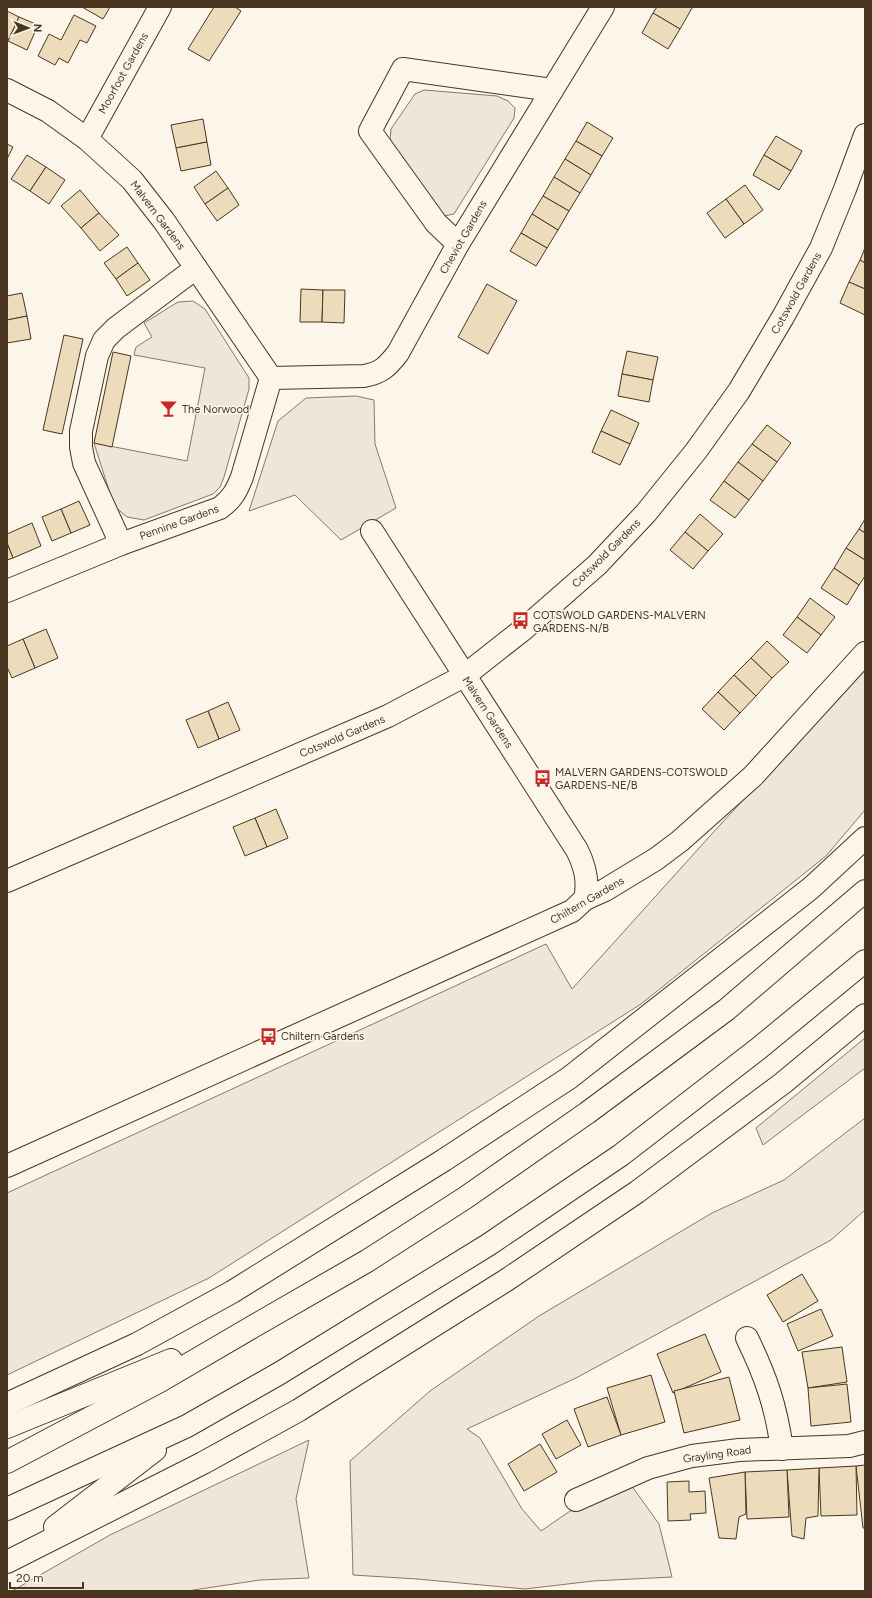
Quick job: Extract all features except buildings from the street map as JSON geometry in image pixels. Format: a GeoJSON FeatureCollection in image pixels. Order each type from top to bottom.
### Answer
{"type":"FeatureCollection","features":[{"type":"Feature","properties":{"kind":"main road","name":"Moorfoot Gardens"},"geometry":{"type":"LineString","coordinates":[[87,139],[160,7]]}},
{"type":"Feature","properties":{"kind":"main road","name":"Cheviot Gardens"},"geometry":{"type":"LineString","coordinates":[[271,378],[364,376],[377,374],[398,354],[458,244],[603,7]]}},
{"type":"Feature","properties":{"kind":"main road"},"geometry":{"type":"LineString","coordinates":[[458,244],[436,223],[370,130],[403,69],[552,90]]}},
{"type":"Feature","properties":{"kind":"main road","name":"Malvern Gardens"},"geometry":{"type":"LineString","coordinates":[[7,90],[48,110],[87,139],[132,180],[164,221],[271,378]]}},
{"type":"Feature","properties":{"kind":"main road","name":"Cotswold Gardens"},"geometry":{"type":"LineString","coordinates":[[7,881],[388,716],[464,676],[525,628],[597,565],[646,513],[696,451],[739,391],[795,296],[821,248],[865,135]]}},
{"type":"Feature","properties":{"kind":"main road"},"geometry":{"type":"LineString","coordinates":[[121,544],[84,463],[81,447],[81,431],[97,356],[104,340],[116,328],[196,268]]}},
{"type":"Feature","properties":{"kind":"main road","name":"Pennine Gardens"},"geometry":{"type":"LineString","coordinates":[[7,591],[121,544],[220,508],[230,500],[236,492],[242,477],[271,378]]}},
{"type":"Feature","properties":{"kind":"main road","name":"Malvern Gardens"},"geometry":{"type":"LineString","coordinates":[[372,531],[464,676],[578,850],[584,864],[587,879],[585,899]]}},
{"type":"Feature","properties":{"kind":"main road","name":"Chiltern Gardens"},"geometry":{"type":"LineString","coordinates":[[7,1166],[572,911],[585,899],[605,890],[656,859],[691,831],[753,776],[865,653]]}},
{"type":"Feature","properties":{"kind":"main road"},"geometry":{"type":"LineString","coordinates":[[7,1404],[137,1344],[232,1292],[444,1160],[536,1100],[569,1078],[811,888],[865,838]]}},
{"type":"Feature","properties":{"kind":"main road"},"geometry":{"type":"LineString","coordinates":[[835,917],[865,879]]}},
{"type":"Feature","properties":{"kind":"main road"},"geometry":{"type":"LineString","coordinates":[[7,1462],[160,1381],[374,1257],[465,1198],[555,1135],[726,1010],[865,891]]}},
{"type":"Feature","properties":{"kind":"main road"},"geometry":{"type":"LineString","coordinates":[[7,1509],[187,1426],[280,1373],[488,1245],[621,1155],[758,1049],[865,961]]}},
{"type":"Feature","properties":{"kind":"main road"},"geometry":{"type":"LineString","coordinates":[[10,1560],[203,1463],[299,1410],[499,1285],[637,1192],[783,1083],[865,1015]]}},
{"type":"Feature","properties":{"kind":"main road"},"geometry":{"type":"LineString","coordinates":[[7,1427],[254,1326]]}},
{"type":"Feature","properties":{"kind":"main road"},"geometry":{"type":"LineString","coordinates":[[747,1338],[761,1366],[772,1398],[779,1427],[782,1449]]}},
{"type":"Feature","properties":{"kind":"main road"},"geometry":{"type":"LineString","coordinates":[[10,1560],[187,1426]]}},
{"type":"Feature","properties":{"kind":"main road","name":"Grayling Road"},"geometry":{"type":"LineString","coordinates":[[576,1500],[648,1468],[692,1456],[739,1450],[849,1446],[865,1442]]}},
{"type":"Feature","properties":{"kind":"shaded area"},"geometry":{"type":"Polygon","coordinates":[[[424,90],[497,96],[508,101],[515,108],[514,118],[454,214],[444,216],[390,141],[391,129],[415,94],[424,90]]]}},
{"type":"Feature","properties":{"kind":"shaded area"},"geometry":{"type":"Polygon","coordinates":[[[193,301],[205,309],[249,378],[249,389],[224,477],[220,487],[213,494],[144,520],[127,517],[114,506],[94,443],[187,461],[205,368],[134,355],[136,347],[152,337],[144,323],[178,302],[193,301]]]}},
{"type":"Feature","properties":{"kind":"shaded area"},"geometry":{"type":"Polygon","coordinates":[[[356,396],[374,400],[375,444],[396,508],[341,540],[295,495],[249,511],[278,421],[306,398],[356,396]]]}},
{"type":"Feature","properties":{"kind":"shaded area"},"geometry":{"type":"Polygon","coordinates":[[[865,668],[865,810],[826,856],[641,1004],[209,1278],[7,1375],[7,1193],[546,944],[572,989],[709,837],[865,668]]]}},
{"type":"Feature","properties":{"kind":"shaded area"},"geometry":{"type":"Polygon","coordinates":[[[865,1038],[865,1068],[763,1145],[756,1128],[865,1038]]]}},
{"type":"Feature","properties":{"kind":"shaded area"},"geometry":{"type":"Polygon","coordinates":[[[865,1118],[865,1210],[831,1240],[576,1378],[467,1429],[480,1438],[522,1509],[541,1531],[573,1509],[629,1482],[659,1524],[672,1577],[593,1581],[525,1589],[417,1579],[353,1575],[350,1461],[430,1391],[539,1316],[712,1213],[784,1180],[865,1118]]]}},
{"type":"Feature","properties":{"kind":"shaded area"},"geometry":{"type":"Polygon","coordinates":[[[309,1440],[296,1499],[309,1578],[260,1580],[187,1591],[12,1591],[110,1535],[309,1440]]]}},
{"type":"Feature","properties":{"kind":"place","name":"The Norwood"},"geometry":{"type":"Point","coordinates":[169,409]}},
{"type":"Feature","properties":{"kind":"place","name":"COTSWOLD GARDENS-MALVERN GARDENS-N/B"},"geometry":{"type":"Point","coordinates":[520,621]}},
{"type":"Feature","properties":{"kind":"place","name":"MALVERN GARDENS-COTSWOLD GARDENS-NE/B"},"geometry":{"type":"Point","coordinates":[542,778]}},
{"type":"Feature","properties":{"kind":"place","name":"Chiltern Gardens"},"geometry":{"type":"Point","coordinates":[268,1036]}}]}
